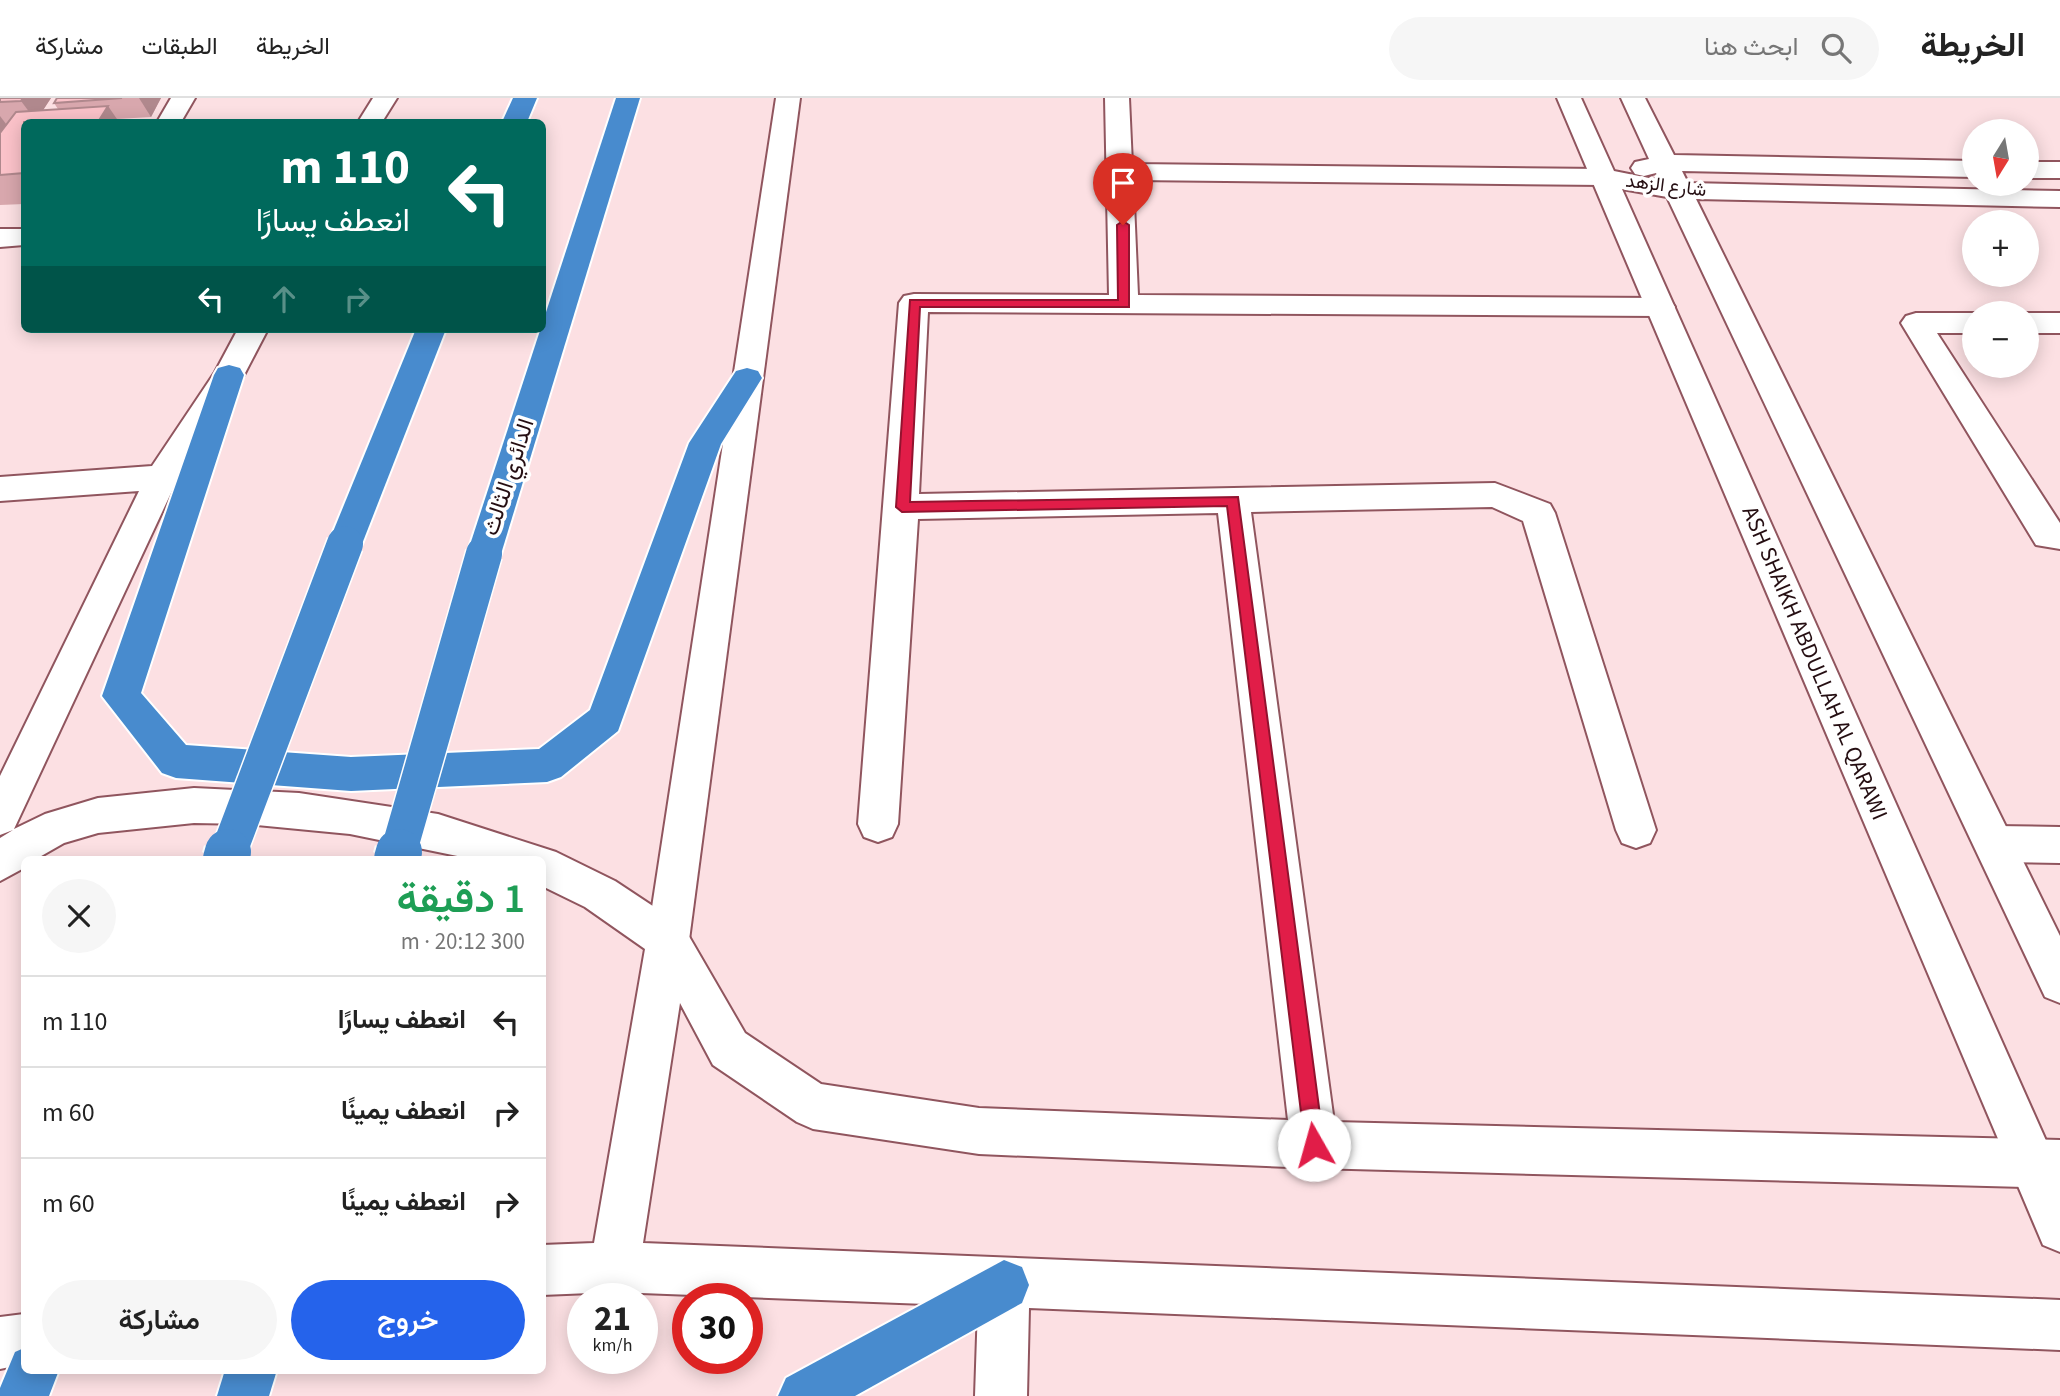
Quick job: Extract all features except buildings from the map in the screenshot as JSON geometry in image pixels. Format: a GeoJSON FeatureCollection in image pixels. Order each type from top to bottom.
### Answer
{"type":"FeatureCollection","features":[{"type":"Feature","properties":{"kind":"highway"},"geometry":{"type":"LineString","coordinates":[[516,119],[525,98]]}},
{"type":"Feature","properties":{"kind":"highway","name":"الدائري الثالث"},"geometry":{"type":"LineString","coordinates":[[398,856],[484,554],[628,98]]}},
{"type":"Feature","properties":{"kind":"highway"},"geometry":{"type":"LineString","coordinates":[[227,856],[345,544],[429,333]]}},
{"type":"Feature","properties":{"kind":"highway"},"geometry":{"type":"LineString","coordinates":[[229,375],[121,696],[176,761],[351,774],[547,765],[605,720],[705,443],[747,378]]}},
{"type":"Feature","properties":{"kind":"highway"},"geometry":{"type":"LineString","coordinates":[[804,1396],[1004,1285]]}},
{"type":"Feature","properties":{"kind":"highway"},"geometry":{"type":"LineString","coordinates":[[23,1396],[31,1374]]}},
{"type":"Feature","properties":{"kind":"highway"},"geometry":{"type":"LineString","coordinates":[[243,1396],[250,1374]]}},
{"type":"Feature","properties":{"kind":"street"},"geometry":{"type":"LineString","coordinates":[[171,119],[183,98]]}},
{"type":"Feature","properties":{"kind":"street"},"geometry":{"type":"LineString","coordinates":[[372,119],[385,98]]}},
{"type":"Feature","properties":{"kind":"street"},"geometry":{"type":"LineString","coordinates":[[615,1267],[668,940],[788,98]]}},
{"type":"Feature","properties":{"kind":"street"},"geometry":{"type":"LineString","coordinates":[[1118,98],[1124,304]]}},
{"type":"Feature","properties":{"kind":"street","name":"ASH SHAIKH ABDULLAH AL QARAWI"},"geometry":{"type":"LineString","coordinates":[[1569,98],[1660,307],[2046,1164],[2060,1228]]}},
{"type":"Feature","properties":{"kind":"street"},"geometry":{"type":"LineString","coordinates":[[1633,98],[2060,982]]}},
{"type":"Feature","properties":{"kind":"street","name":"شارع الزهد"},"geometry":{"type":"LineString","coordinates":[[1122,172],[1671,177],[1962,169]]}},
{"type":"Feature","properties":{"kind":"street"},"geometry":{"type":"LineString","coordinates":[[2039,170],[2060,170]]}},
{"type":"Feature","properties":{"kind":"street","name":"شارع الزهد"},"geometry":{"type":"LineString","coordinates":[[1671,177],[2060,199]]}},
{"type":"Feature","properties":{"kind":"street"},"geometry":{"type":"LineString","coordinates":[[0,238],[21,237]]}},
{"type":"Feature","properties":{"kind":"street"},"geometry":{"type":"LineString","coordinates":[[878,824],[914,303],[1660,307]]}},
{"type":"Feature","properties":{"kind":"street"},"geometry":{"type":"LineString","coordinates":[[1962,323],[1916,323],[2048,536],[2060,536]]}},
{"type":"Feature","properties":{"kind":"street"},"geometry":{"type":"LineString","coordinates":[[2039,323],[2060,323]]}},
{"type":"Feature","properties":{"kind":"street"},"geometry":{"type":"LineString","coordinates":[[0,817],[162,477],[229,375],[251,333]]}},
{"type":"Feature","properties":{"kind":"street"},"geometry":{"type":"LineString","coordinates":[[0,489],[162,477]]}},
{"type":"Feature","properties":{"kind":"street"},"geometry":{"type":"LineString","coordinates":[[902,507],[1495,495],[1538,513],[1636,830]]}},
{"type":"Feature","properties":{"kind":"street"},"geometry":{"type":"LineString","coordinates":[[1233,501],[1314,1145]]}},
{"type":"Feature","properties":{"kind":"street"},"geometry":{"type":"LineString","coordinates":[[0,863],[32,839],[61,826],[139,808],[285,808],[438,832],[519,856]]}},
{"type":"Feature","properties":{"kind":"street"},"geometry":{"type":"LineString","coordinates":[[1994,844],[2060,845]]}},
{"type":"Feature","properties":{"kind":"street"},"geometry":{"type":"LineString","coordinates":[[546,867],[600,894],[668,940],[729,1049],[813,1106],[979,1132],[1314,1145],[2046,1164]]}},
{"type":"Feature","properties":{"kind":"street"},"geometry":{"type":"LineString","coordinates":[[546,1270],[615,1267],[1004,1285],[2060,1325]]}},
{"type":"Feature","properties":{"kind":"street"},"geometry":{"type":"LineString","coordinates":[[1001,1396],[1004,1285]]}},
{"type":"Feature","properties":{"kind":"street"},"geometry":{"type":"LineString","coordinates":[[0,1343],[21,1340]]}},
{"type":"Feature","properties":{"kind":"route"},"geometry":{"type":"LineString","coordinates":[[1123,225],[1124,304],[914,303],[902,507],[1233,501],[1314,1145]]}}]}
